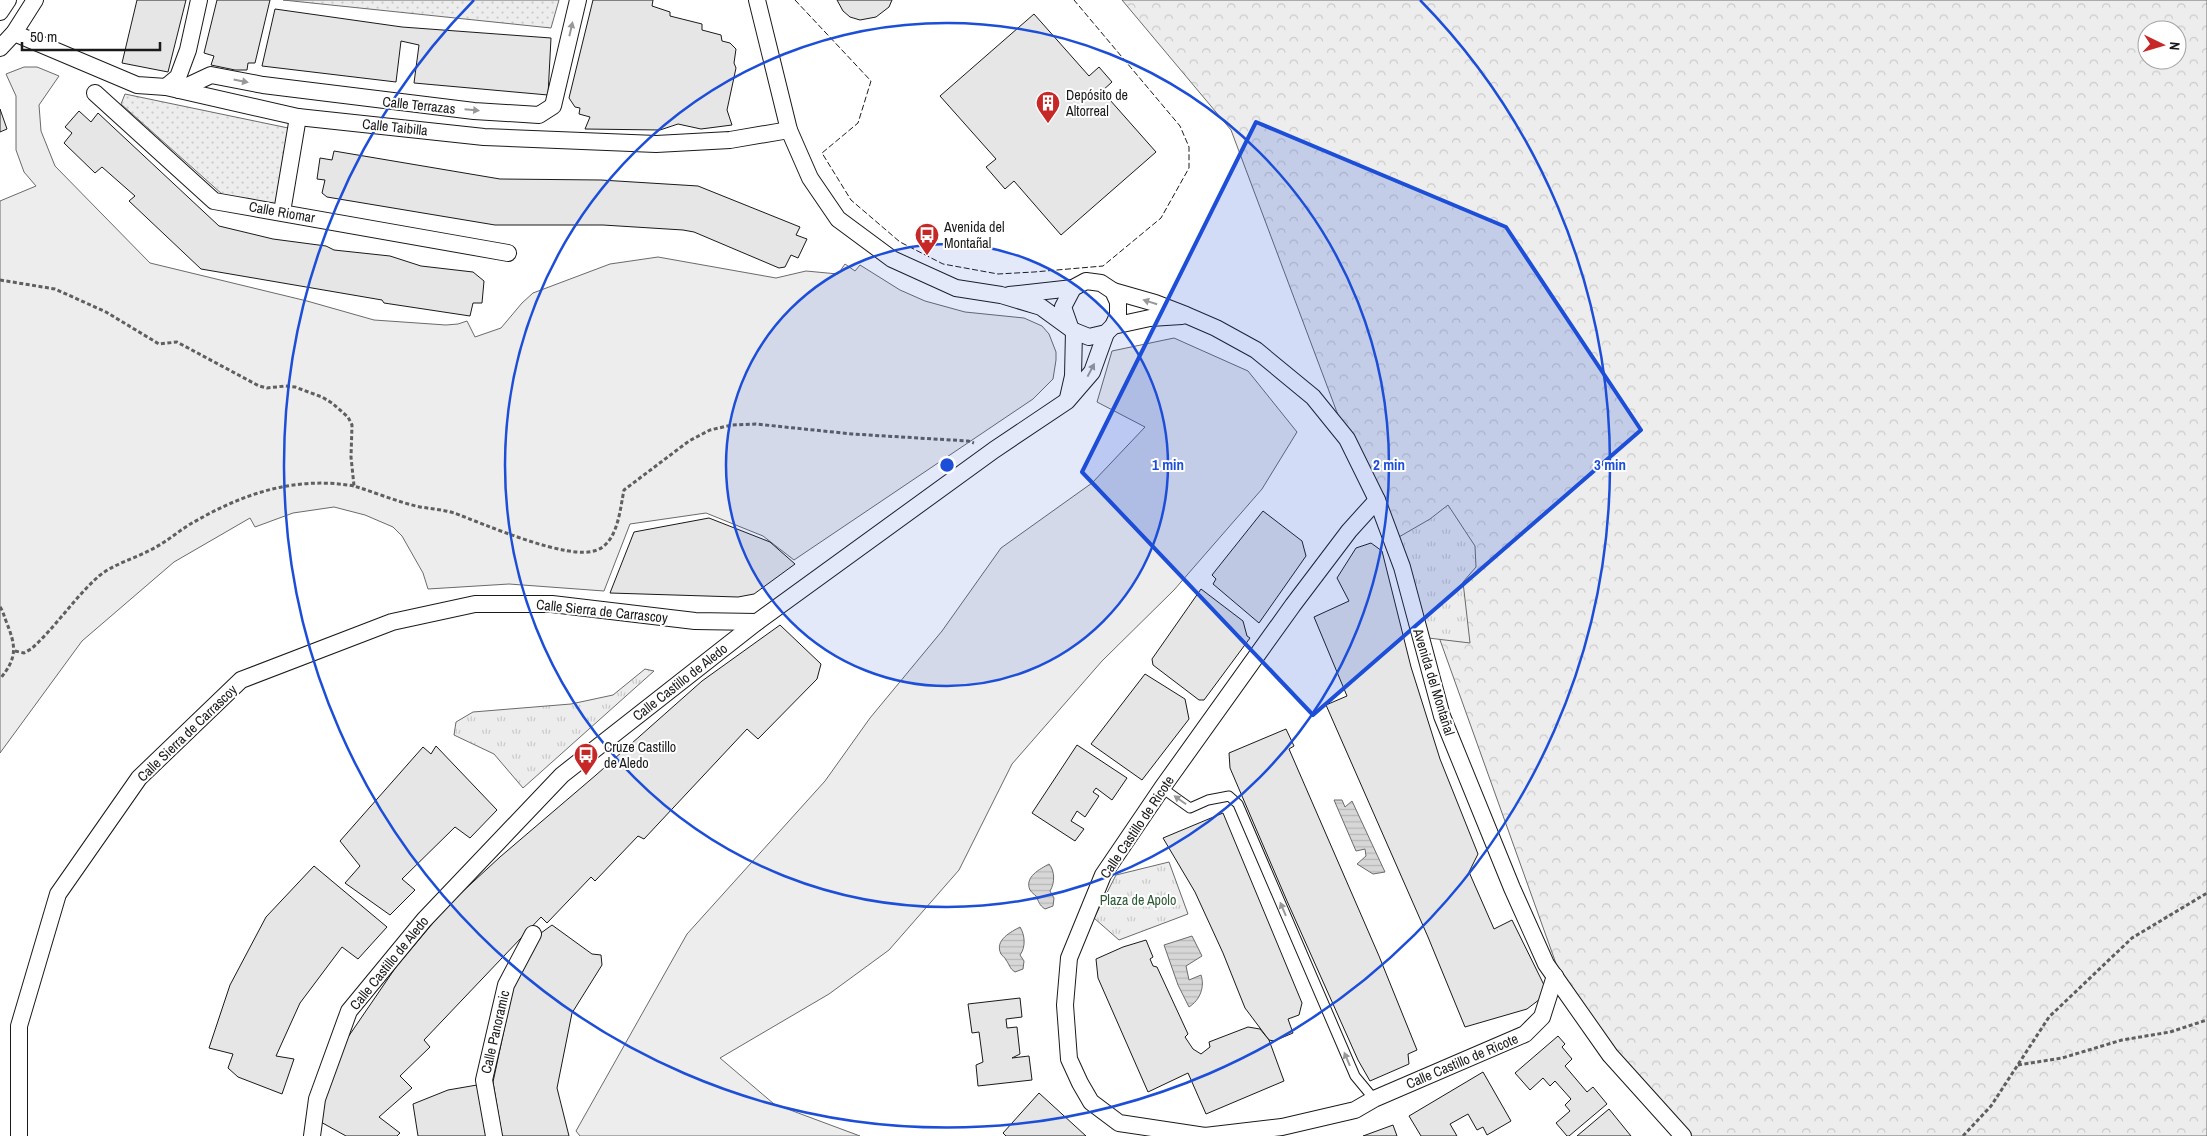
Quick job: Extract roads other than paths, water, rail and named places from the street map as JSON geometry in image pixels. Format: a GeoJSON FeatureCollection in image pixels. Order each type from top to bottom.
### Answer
{"type":"FeatureCollection","features":[{"type":"Feature","properties":{"kind":"street"},"geometry":{"type":"LineString","coordinates":[[0,12],[8,0]]}},
{"type":"Feature","properties":{"kind":"street"},"geometry":{"type":"LineString","coordinates":[[0,48],[14,33],[35,0]]}},
{"type":"Feature","properties":{"kind":"street"},"geometry":{"type":"LineString","coordinates":[[172,88],[188,50],[200,0]]}},
{"type":"Feature","properties":{"kind":"street","name":"Calle Terrazas"},"geometry":{"type":"LineString","coordinates":[[211,75],[264,85],[365,99],[474,111],[539,114],[553,106],[578,0]]}},
{"type":"Feature","properties":{"kind":"street"},"geometry":{"type":"LineString","coordinates":[[757,0],[788,130],[810,178],[838,219],[892,260],[956,288],[1001,295],[1041,307],[1072,329],[1090,337],[1109,329],[1118,315],[1118,302],[1112,291],[1101,283],[1086,281],[1073,288],[1001,295]]}},
{"type":"Feature","properties":{"kind":"street","name":"Calle Taibilla"},"geometry":{"type":"LineString","coordinates":[[14,33],[137,85],[172,88],[298,116],[484,137],[656,144],[730,140],[788,130]]}},
{"type":"Feature","properties":{"kind":"street"},"geometry":{"type":"LineString","coordinates":[[188,50],[195,64],[211,75]]}},
{"type":"Feature","properties":{"kind":"street"},"geometry":{"type":"LineString","coordinates":[[172,88],[211,75]]}},
{"type":"Feature","properties":{"kind":"street","name":"Calle Riomar"},"geometry":{"type":"LineString","coordinates":[[95,92],[214,201],[508,253]]}},
{"type":"Feature","properties":{"kind":"street"},"geometry":{"type":"LineString","coordinates":[[282,212],[298,116]]}},
{"type":"Feature","properties":{"kind":"street"},"geometry":{"type":"LineString","coordinates":[[1067,401],[1072,376],[1072,329],[1063,307],[1073,288]]}},
{"type":"Feature","properties":{"kind":"street","name":"Avenida del Montañal"},"geometry":{"type":"LineString","coordinates":[[1112,291],[1155,303],[1186,315],[1216,328],[1256,350],[1312,397],[1347,440],[1377,500],[1402,567],[1442,716],[1512,888],[1546,964],[1610,1055],[1683,1136]]}},
{"type":"Feature","properties":{"kind":"street","name":"Avenida del Montañal"},"geometry":{"type":"LineString","coordinates":[[1109,329],[1150,318],[1186,315]]}},
{"type":"Feature","properties":{"kind":"street","name":"Calle Castillo de Aledo"},"geometry":{"type":"LineString","coordinates":[[316,1134],[317,1099],[349,1011],[424,920],[562,774],[757,622],[994,450],[1067,401],[1092,372],[1109,329]]}},
{"type":"Feature","properties":{"kind":"street","name":"Calle Castillo de Ricote"},"geometry":{"type":"LineString","coordinates":[[1377,500],[1349,531],[1293,605],[1162,788],[1103,875],[1069,958],[1065,1005],[1069,1059],[1080,1083],[1092,1102],[1119,1123],[1205,1136],[1282,1128],[1355,1110],[1374,1099],[1525,1034],[1542,1017],[1554,976]]}},
{"type":"Feature","properties":{"kind":"street","name":"Calle Sierra de Carrascoy"},"geometry":{"type":"LineString","coordinates":[[19,1136],[19,1026],[58,894],[140,778],[241,680],[392,622],[475,604],[552,604],[695,621],[757,622]]}},
{"type":"Feature","properties":{"kind":"street","name":"Calle Panoramic"},"geometry":{"type":"LineString","coordinates":[[494,1136],[484,1080],[506,985],[533,934]]}},
{"type":"Feature","properties":{"kind":"lane"},"geometry":{"type":"LineString","coordinates":[[1162,788],[1190,808],[1208,800],[1229,796],[1238,804],[1355,1076],[1374,1099]]}},
{"type":"Feature","properties":{"kind":"place","name":"Depósito de Altorreal"},"geometry":{"type":"Point","coordinates":[1048,124]}},
{"type":"Feature","properties":{"kind":"place","name":"Avenida del Montañal"},"geometry":{"type":"Point","coordinates":[927,256]}},
{"type":"Feature","properties":{"kind":"place","name":"Cruze Castillo de Aledo"},"geometry":{"type":"Point","coordinates":[586,776]}},
{"type":"Feature","properties":{"kind":"park label","name":"Plaza de Apolo"},"geometry":{"type":"Point","coordinates":[1138,900]}}]}
